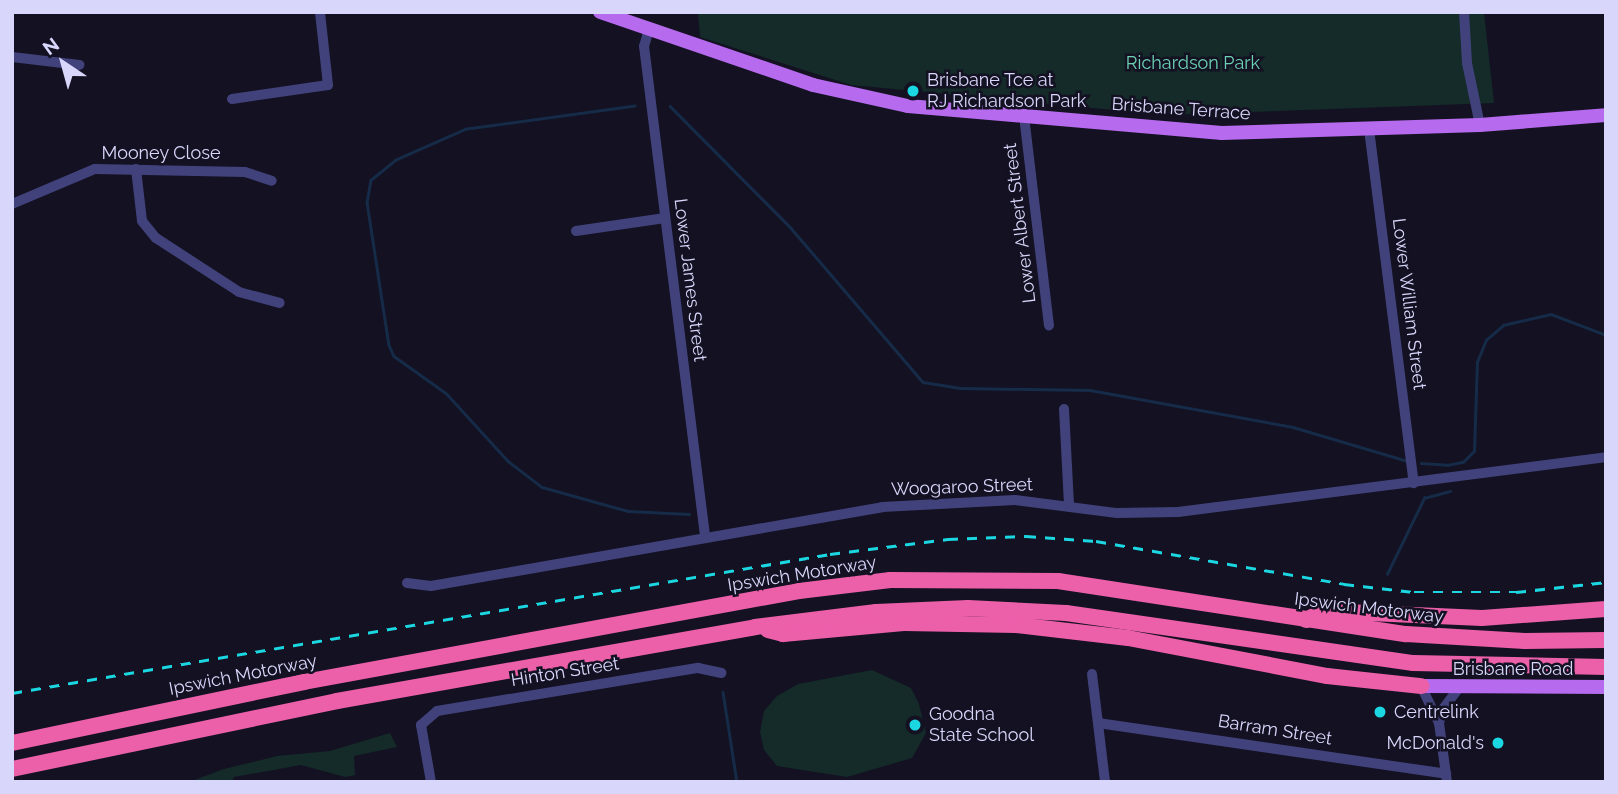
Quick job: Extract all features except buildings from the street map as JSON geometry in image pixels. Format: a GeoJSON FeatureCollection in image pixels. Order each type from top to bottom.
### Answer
{"type":"FeatureCollection","features":[{"type":"Feature","properties":{"kind":"highway","name":"Ipswich Motorway"},"geometry":{"type":"LineString","coordinates":[[12,743],[356,672],[799,591],[890,580],[1058,581],[1307,620],[1465,639],[1606,640]]}},
{"type":"Feature","properties":{"kind":"highway"},"geometry":{"type":"LineString","coordinates":[[12,769],[337,701],[755,627],[876,612],[1014,609],[1115,618],[1413,663],[1606,667]]}},
{"type":"Feature","properties":{"kind":"highway"},"geometry":{"type":"LineString","coordinates":[[1307,620],[1324,611],[1482,618],[1606,609]]}},
{"type":"Feature","properties":{"kind":"highway"},"geometry":{"type":"LineString","coordinates":[[755,627],[783,634],[904,623],[1016,625],[1128,638],[1327,676],[1421,686]]}},
{"type":"Feature","properties":{"kind":"main road","name":"Brisbane Terrace"},"geometry":{"type":"LineString","coordinates":[[600,12],[864,100],[1222,133],[1480,125],[1606,116]]}},
{"type":"Feature","properties":{"kind":"main road","name":"Brisbane Road"},"geometry":{"type":"LineString","coordinates":[[1421,686],[1606,687]]}},
{"type":"Feature","properties":{"kind":"street"},"geometry":{"type":"LineString","coordinates":[[232,99],[328,85],[320,12]]}},
{"type":"Feature","properties":{"kind":"street"},"geometry":{"type":"LineString","coordinates":[[1464,12],[1467,63],[1480,125]]}},
{"type":"Feature","properties":{"kind":"street","name":"Lower James Street"},"geometry":{"type":"LineString","coordinates":[[649,29],[644,46],[705,536]]}},
{"type":"Feature","properties":{"kind":"street"},"geometry":{"type":"LineString","coordinates":[[12,57],[80,65]]}},
{"type":"Feature","properties":{"kind":"street","name":"Lower Albert Street"},"geometry":{"type":"LineString","coordinates":[[1024,116],[1049,326]]}},
{"type":"Feature","properties":{"kind":"street","name":"Lower William Street"},"geometry":{"type":"LineString","coordinates":[[1369,129],[1414,483]]}},
{"type":"Feature","properties":{"kind":"street","name":"Mooney Close"},"geometry":{"type":"LineString","coordinates":[[12,204],[95,169],[245,172],[272,181]]}},
{"type":"Feature","properties":{"kind":"street"},"geometry":{"type":"LineString","coordinates":[[136,169],[142,221],[156,238],[239,292],[280,303]]}},
{"type":"Feature","properties":{"kind":"street"},"geometry":{"type":"LineString","coordinates":[[576,231],[665,218]]}},
{"type":"Feature","properties":{"kind":"street"},"geometry":{"type":"LineString","coordinates":[[1064,409],[1069,506]]}},
{"type":"Feature","properties":{"kind":"street","name":"Woogaroo Street"},"geometry":{"type":"LineString","coordinates":[[407,583],[431,586],[705,536],[919,503],[1015,500],[1117,513],[1178,512],[1606,457]]}},
{"type":"Feature","properties":{"kind":"street","name":"Hinton Street"},"geometry":{"type":"LineString","coordinates":[[431,782],[421,725],[437,710],[698,668],[721,673]]}},
{"type":"Feature","properties":{"kind":"street"},"geometry":{"type":"LineString","coordinates":[[1092,674],[1105,782]]}},
{"type":"Feature","properties":{"kind":"street"},"geometry":{"type":"LineString","coordinates":[[1421,686],[1439,723],[1447,778]]}},
{"type":"Feature","properties":{"kind":"street"},"geometry":{"type":"LineString","coordinates":[[1439,723],[1443,709],[1459,688]]}},
{"type":"Feature","properties":{"kind":"street","name":"Barram Street"},"geometry":{"type":"LineString","coordinates":[[1098,723],[1447,778]]}},
{"type":"Feature","properties":{"kind":"green space","name":"Richardson Park"},"geometry":{"type":"Polygon","coordinates":[[[698,12],[1484,12],[1494,103],[1167,115],[851,85],[700,37],[698,12]]]}},
{"type":"Feature","properties":{"kind":"green space"},"geometry":{"type":"Polygon","coordinates":[[[872,670],[911,688],[919,704],[926,733],[912,758],[847,777],[777,766],[764,750],[760,732],[764,711],[777,696],[798,684],[872,670]]]}},
{"type":"Feature","properties":{"kind":"green space"},"geometry":{"type":"Polygon","coordinates":[[[390,733],[397,747],[354,756],[355,775],[345,777],[301,765],[234,777],[231,782],[189,782],[224,769],[277,756],[330,751],[390,733]]]}},
{"type":"Feature","properties":{"kind":"waterway"},"geometry":{"type":"LineString","coordinates":[[635,106],[466,129],[396,160],[371,180],[367,202],[389,345],[394,356],[447,394],[508,461],[542,487],[628,511],[689,514]]}},
{"type":"Feature","properties":{"kind":"waterway"},"geometry":{"type":"LineString","coordinates":[[670,106],[791,228],[923,382],[962,388],[1090,390],[1293,427],[1408,461]]}},
{"type":"Feature","properties":{"kind":"waterway"},"geometry":{"type":"LineString","coordinates":[[1421,463],[1447,465],[1463,462],[1474,451],[1477,362],[1486,340],[1503,325],[1551,314],[1606,335]]}},
{"type":"Feature","properties":{"kind":"waterway"},"geometry":{"type":"LineString","coordinates":[[1387,574],[1424,498],[1450,491]]}},
{"type":"Feature","properties":{"kind":"waterway"},"geometry":{"type":"LineString","coordinates":[[723,692],[737,782]]}},
{"type":"Feature","properties":{"kind":"railway"},"geometry":{"type":"LineString","coordinates":[[12,693],[830,554],[948,539],[1026,536],[1096,541],[1344,584],[1414,592],[1516,592],[1606,582]]}},
{"type":"Feature","properties":{"kind":"place","name":"Brisbane Tce at RJ Richardson Park"},"geometry":{"type":"Point","coordinates":[913,91]}},
{"type":"Feature","properties":{"kind":"place","name":"Centrelink"},"geometry":{"type":"Point","coordinates":[1380,712]}},
{"type":"Feature","properties":{"kind":"place","name":"Goodna State School"},"geometry":{"type":"Point","coordinates":[915,725]}},
{"type":"Feature","properties":{"kind":"place","name":"McDonald's"},"geometry":{"type":"Point","coordinates":[1498,743]}}]}
